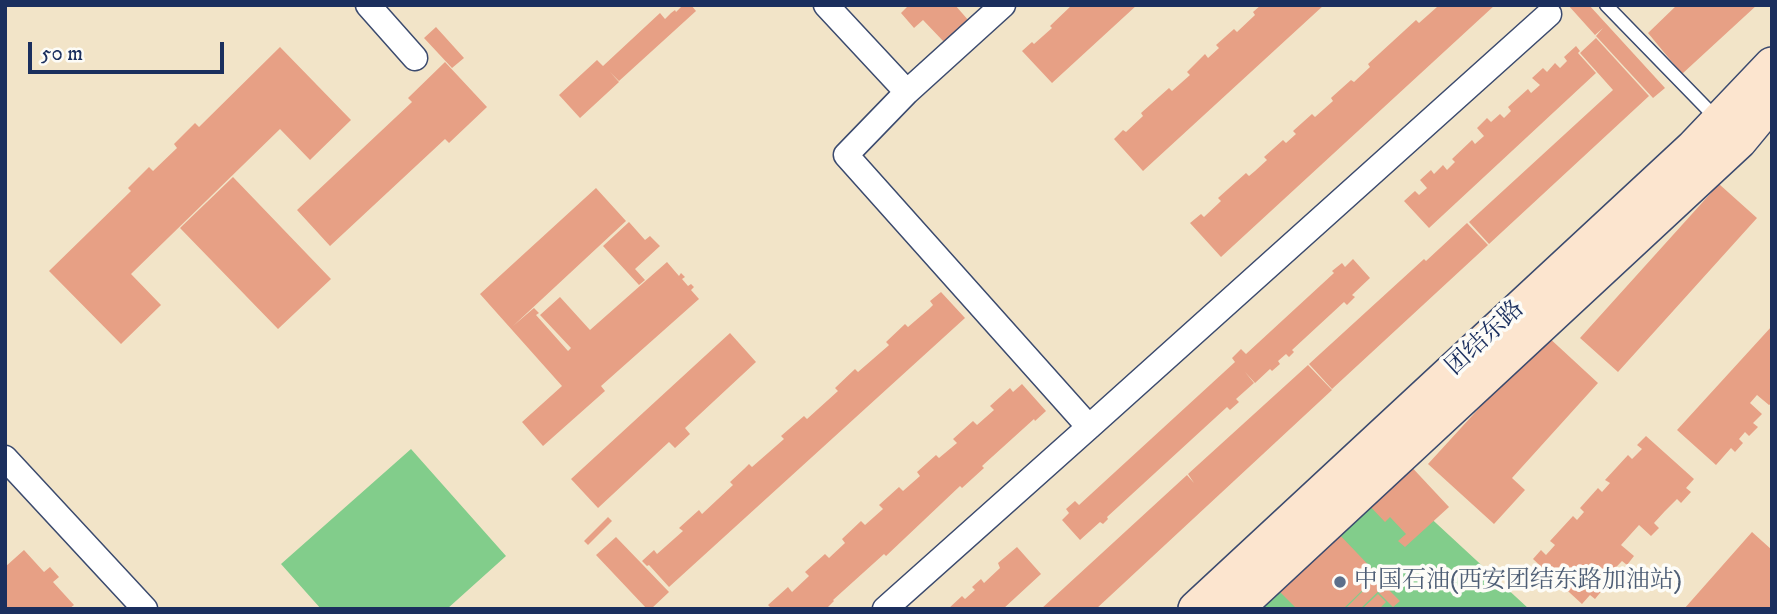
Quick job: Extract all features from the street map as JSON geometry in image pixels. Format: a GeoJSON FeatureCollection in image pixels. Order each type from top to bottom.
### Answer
{"type":"FeatureCollection","features":[{"type":"Feature","properties":{"kind":"street"},"geometry":{"type":"LineString","coordinates":[[368,5],[415,58]]}},
{"type":"Feature","properties":{"kind":"street"},"geometry":{"type":"LineString","coordinates":[[826,5],[907,92]]}},
{"type":"Feature","properties":{"kind":"street"},"geometry":{"type":"LineString","coordinates":[[1003,5],[907,92],[846,155],[1089,427]]}},
{"type":"Feature","properties":{"kind":"street"},"geometry":{"type":"LineString","coordinates":[[885,609],[1549,14]]}},
{"type":"Feature","properties":{"kind":"street","name":"团结东路"},"geometry":{"type":"LineString","coordinates":[[1196,609],[1693,148],[1772,65]]}},
{"type":"Feature","properties":{"kind":"street"},"geometry":{"type":"LineString","coordinates":[[1235,609],[1739,141],[1772,101]]}},
{"type":"Feature","properties":{"kind":"street"},"geometry":{"type":"LineString","coordinates":[[5,458],[145,609]]}},
{"type":"Feature","properties":{"kind":"lane"},"geometry":{"type":"LineString","coordinates":[[1606,5],[1719,121]]}},
{"type":"Feature","properties":{"kind":"green space"},"geometry":{"type":"Polygon","coordinates":[[[411,449],[506,556],[447,609],[321,609],[281,564],[411,449]]]}},
{"type":"Feature","properties":{"kind":"green space"},"geometry":{"type":"Polygon","coordinates":[[[1384,475],[1529,609],[1252,609],[1384,475]]]}},
{"type":"Feature","properties":{"kind":"building"},"geometry":{"type":"Polygon","coordinates":[[[683,5],[691,5],[696,11],[619,81],[610,72],[619,82],[580,118],[559,95],[597,60],[603,66],[660,13],[665,19],[683,5]]]}},
{"type":"Feature","properties":{"kind":"building"},"geometry":{"type":"Polygon","coordinates":[[[909,5],[955,5],[969,21],[945,43],[923,20],[914,28],[901,13],[909,5]]]}},
{"type":"Feature","properties":{"kind":"building"},"geometry":{"type":"Polygon","coordinates":[[[1072,5],[1137,5],[1052,83],[1022,51],[1052,28],[1050,26],[1072,5]]]}},
{"type":"Feature","properties":{"kind":"building"},"geometry":{"type":"Polygon","coordinates":[[[1261,5],[1324,5],[1143,171],[1114,139],[1123,130],[1126,132],[1143,116],[1141,113],[1169,88],[1172,91],[1190,75],[1187,72],[1205,54],[1208,58],[1219,48],[1216,45],[1234,29],[1237,32],[1255,15],[1253,12],[1261,5]]]}},
{"type":"Feature","properties":{"kind":"building"},"geometry":{"type":"Polygon","coordinates":[[[1435,5],[1495,5],[1221,257],[1190,223],[1201,214],[1204,217],[1221,201],[1218,198],[1246,173],[1249,176],[1255,171],[1267,160],[1264,157],[1283,140],[1286,143],[1296,134],[1293,131],[1312,114],[1315,117],[1333,101],[1332,97],[1351,80],[1354,82],[1370,67],[1368,64],[1416,20],[1419,23],[1437,7],[1435,5]]]}},
{"type":"Feature","properties":{"kind":"building"},"geometry":{"type":"Polygon","coordinates":[[[1568,5],[1589,5],[1665,88],[1653,98],[1596,36],[1603,28],[1595,35],[1568,5]]]}},
{"type":"Feature","properties":{"kind":"building"},"geometry":{"type":"Polygon","coordinates":[[[1677,5],[1757,5],[1682,74],[1648,33],[1677,5]]]}},
{"type":"Feature","properties":{"kind":"building"},"geometry":{"type":"Polygon","coordinates":[[[436,27],[464,58],[452,68],[424,38],[436,27]]]}},
{"type":"Feature","properties":{"kind":"building"},"geometry":{"type":"Polygon","coordinates":[[[1596,38],[1649,96],[1489,244],[1469,222],[1613,90],[1580,53],[1596,38]]]}},
{"type":"Feature","properties":{"kind":"building"},"geometry":{"type":"Polygon","coordinates":[[[1576,46],[1580,51],[1578,53],[1596,73],[1429,228],[1404,201],[1415,191],[1419,195],[1427,188],[1420,180],[1431,170],[1434,174],[1443,165],[1447,170],[1455,162],[1452,159],[1472,140],[1475,144],[1484,136],[1477,128],[1487,118],[1491,122],[1500,114],[1504,118],[1511,111],[1508,107],[1528,89],[1531,93],[1540,85],[1532,78],[1543,68],[1547,72],[1555,63],[1560,68],[1567,61],[1564,57],[1576,46]]]}},
{"type":"Feature","properties":{"kind":"building"},"geometry":{"type":"Polygon","coordinates":[[[280,47],[351,120],[310,160],[280,129],[131,274],[161,305],[121,344],[49,271],[131,191],[128,188],[149,167],[153,171],[177,148],[174,144],[195,123],[199,127],[280,47]]]}},
{"type":"Feature","properties":{"kind":"building"},"geometry":{"type":"Polygon","coordinates":[[[445,62],[487,107],[449,143],[445,139],[330,246],[297,210],[412,102],[408,98],[445,62]]]}},
{"type":"Feature","properties":{"kind":"building"},"geometry":{"type":"Polygon","coordinates":[[[233,177],[331,279],[278,329],[180,228],[233,177]]]}},
{"type":"Feature","properties":{"kind":"building"},"geometry":{"type":"Polygon","coordinates":[[[1719,184],[1757,218],[1618,372],[1580,338],[1719,184]]]}},
{"type":"Feature","properties":{"kind":"building"},"geometry":{"type":"Polygon","coordinates":[[[596,188],[626,221],[513,326],[534,308],[539,313],[536,315],[568,351],[571,348],[540,315],[560,297],[590,330],[667,262],[679,276],[681,273],[685,277],[682,279],[688,286],[691,284],[694,287],[691,290],[699,299],[601,386],[605,391],[543,446],[522,422],[562,386],[480,294],[596,188]]]}},
{"type":"Feature","properties":{"kind":"building"},"geometry":{"type":"Polygon","coordinates":[[[629,222],[645,240],[650,236],[660,246],[635,269],[645,280],[639,285],[603,246],[629,222]]]}},
{"type":"Feature","properties":{"kind":"building"},"geometry":{"type":"Polygon","coordinates":[[[1467,223],[1488,245],[1332,389],[1309,364],[1467,223]]]}},
{"type":"Feature","properties":{"kind":"building"},"geometry":{"type":"Polygon","coordinates":[[[1353,259],[1370,278],[1352,295],[1355,297],[1347,305],[1344,302],[1292,350],[1294,352],[1289,357],[1286,354],[1278,361],[1280,364],[1255,383],[1245,372],[1254,383],[1236,399],[1239,402],[1230,410],[1227,407],[1107,517],[1103,524],[1100,522],[1080,540],[1062,520],[1069,513],[1066,509],[1075,501],[1079,505],[1235,362],[1232,358],[1241,349],[1246,354],[1334,273],[1332,271],[1342,263],[1345,267],[1353,259]]]}},
{"type":"Feature","properties":{"kind":"building"},"geometry":{"type":"Polygon","coordinates":[[[941,292],[965,318],[669,587],[642,561],[654,550],[657,554],[683,531],[679,528],[699,510],[702,514],[733,485],[730,482],[749,464],[752,467],[784,439],[781,436],[804,416],[807,419],[838,391],[835,388],[855,369],[858,372],[889,345],[886,342],[905,324],[908,327],[929,309],[933,305],[930,301],[941,292]]]}},
{"type":"Feature","properties":{"kind":"building"},"geometry":{"type":"Polygon","coordinates":[[[1772,326],[1772,403],[1769,405],[1757,395],[1750,403],[1762,414],[1753,423],[1758,427],[1749,436],[1745,432],[1739,439],[1743,443],[1735,452],[1731,448],[1716,465],[1677,430],[1772,326]]]}},
{"type":"Feature","properties":{"kind":"building"},"geometry":{"type":"Polygon","coordinates":[[[730,333],[756,362],[685,428],[690,434],[675,448],[669,442],[598,508],[571,479],[730,333]]]}},
{"type":"Feature","properties":{"kind":"building"},"geometry":{"type":"Polygon","coordinates":[[[1546,335],[1598,383],[1512,478],[1525,490],[1494,524],[1428,464],[1546,335]]]}},
{"type":"Feature","properties":{"kind":"building"},"geometry":{"type":"Polygon","coordinates":[[[1308,365],[1332,390],[1096,609],[1041,609],[1187,475],[1194,483],[1188,474],[1308,365]]]}},
{"type":"Feature","properties":{"kind":"building"},"geometry":{"type":"Polygon","coordinates":[[[1022,384],[1046,411],[826,609],[772,609],[768,605],[788,587],[792,592],[809,576],[805,572],[825,554],[829,558],[845,543],[842,539],[861,521],[865,525],[883,509],[879,505],[899,487],[903,491],[920,476],[917,472],[936,455],[939,458],[957,443],[953,439],[973,421],[977,425],[994,410],[990,406],[1010,388],[1013,392],[1022,384]]]}},
{"type":"Feature","properties":{"kind":"building"},"geometry":{"type":"Polygon","coordinates":[[[1646,436],[1694,479],[1686,488],[1691,492],[1681,503],[1677,499],[1654,523],[1659,528],[1651,536],[1639,525],[1621,545],[1634,556],[1627,565],[1622,561],[1600,584],[1604,588],[1595,599],[1590,595],[1582,604],[1533,559],[1541,550],[1546,555],[1555,545],[1550,541],[1573,516],[1577,520],[1584,512],[1580,508],[1598,488],[1602,492],[1610,483],[1605,480],[1628,455],[1632,459],[1642,449],[1637,445],[1646,436]]]}},
{"type":"Feature","properties":{"kind":"building"},"geometry":{"type":"Polygon","coordinates":[[[1406,461],[1449,507],[1405,547],[1398,541],[1406,534],[1390,517],[1385,522],[1364,500],[1406,461]]]}},
{"type":"Feature","properties":{"kind":"building"},"geometry":{"type":"Polygon","coordinates":[[[608,517],[612,521],[588,545],[584,541],[608,517]]]}},
{"type":"Feature","properties":{"kind":"building"},"geometry":{"type":"Polygon","coordinates":[[[1336,531],[1378,575],[1343,609],[1297,609],[1277,589],[1336,531]]]}},
{"type":"Feature","properties":{"kind":"building"},"geometry":{"type":"Polygon","coordinates":[[[1752,532],[1772,550],[1772,607],[1684,609],[1752,532]]]}},
{"type":"Feature","properties":{"kind":"building"},"geometry":{"type":"Polygon","coordinates":[[[616,537],[669,592],[651,609],[647,609],[596,555],[616,537]]]}},
{"type":"Feature","properties":{"kind":"building"},"geometry":{"type":"Polygon","coordinates":[[[1017,547],[1041,574],[1003,609],[948,609],[962,596],[965,599],[975,590],[972,587],[981,579],[984,583],[1000,568],[998,563],[1017,547]]]}},
{"type":"Feature","properties":{"kind":"building"},"geometry":{"type":"Polygon","coordinates":[[[24,550],[44,572],[50,567],[59,577],[53,582],[74,605],[69,609],[5,609],[5,567],[24,550]]]}},
{"type":"Feature","properties":{"kind":"building"},"geometry":{"type":"Polygon","coordinates":[[[1377,577],[1385,585],[1360,609],[1345,609],[1377,577]]]}},
{"type":"Feature","properties":{"kind":"building"},"geometry":{"type":"Polygon","coordinates":[[[1385,586],[1400,601],[1393,607],[1379,593],[1385,586]]]}},
{"type":"Feature","properties":{"kind":"building"},"geometry":{"type":"Polygon","coordinates":[[[1378,594],[1386,602],[1379,609],[1362,609],[1378,594]]]}},
{"type":"Feature","properties":{"kind":"place","name":"中国石油(西安团结东路加油站)"},"geometry":{"type":"Point","coordinates":[1340,582]}}]}
